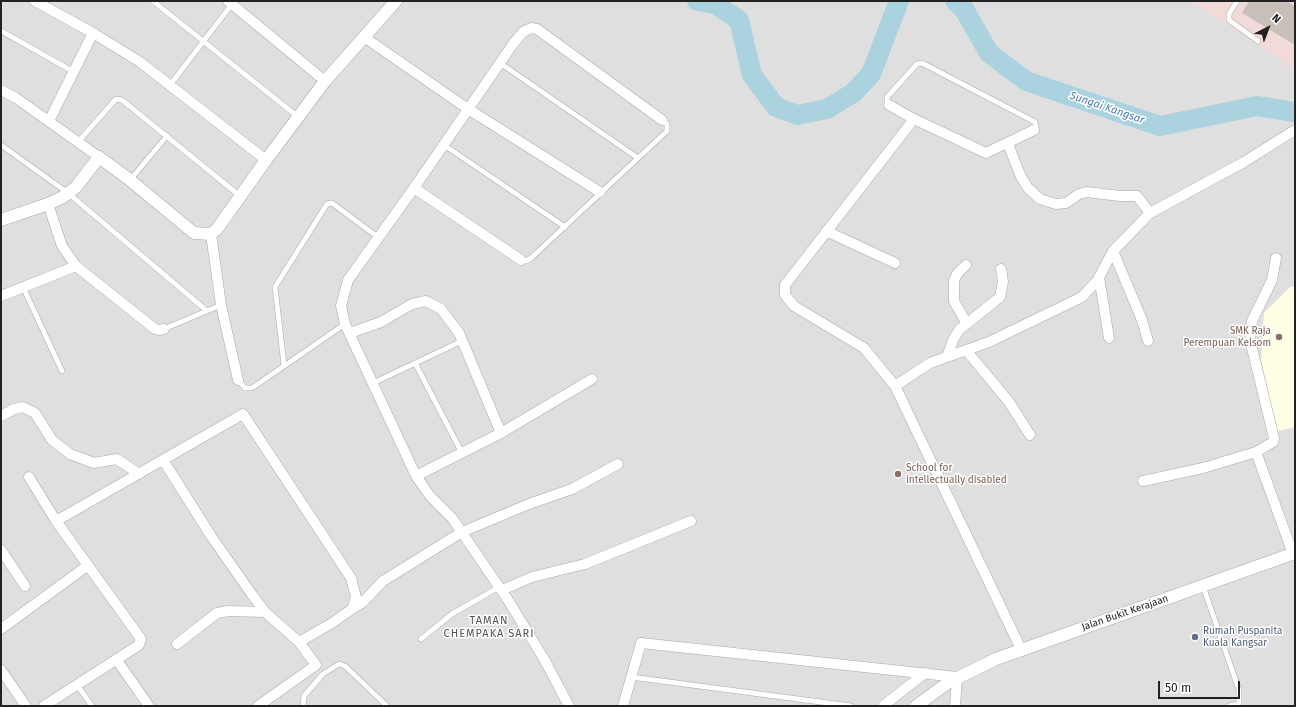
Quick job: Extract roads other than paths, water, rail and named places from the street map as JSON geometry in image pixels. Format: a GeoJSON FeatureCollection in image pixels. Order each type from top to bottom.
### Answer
{"type":"FeatureCollection","features":[{"type":"Feature","properties":{"kind":"street"},"geometry":{"type":"LineString","coordinates":[[35,1],[94,33],[140,62],[266,160]]}},
{"type":"Feature","properties":{"kind":"street"},"geometry":{"type":"LineString","coordinates":[[1,90],[16,98],[99,157],[130,180],[194,233],[210,234],[217,229],[325,81],[396,1]]}},
{"type":"Feature","properties":{"kind":"street"},"geometry":{"type":"LineString","coordinates":[[230,3],[325,81]]}},
{"type":"Feature","properties":{"kind":"street"},"geometry":{"type":"LineString","coordinates":[[570,706],[544,659],[500,588],[452,518],[430,496],[416,476],[347,329],[341,306],[348,280],[523,32],[531,28],[537,29],[662,120]]}},
{"type":"Feature","properties":{"kind":"street"},"geometry":{"type":"LineString","coordinates":[[49,121],[94,33]]}},
{"type":"Feature","properties":{"kind":"street"},"geometry":{"type":"LineString","coordinates":[[364,37],[468,109],[600,192]]}},
{"type":"Feature","properties":{"kind":"street"},"geometry":{"type":"LineString","coordinates":[[889,105],[914,119],[985,152],[1008,144],[1034,130]]}},
{"type":"Feature","properties":{"kind":"street"},"geometry":{"type":"LineString","coordinates":[[914,119],[785,285],[785,295],[794,306],[864,348],[895,386],[1021,649]]}},
{"type":"Feature","properties":{"kind":"street"},"geometry":{"type":"LineString","coordinates":[[895,386],[930,363],[989,342],[1082,297],[1099,276],[1113,251],[1150,213],[1244,162],[1295,130]]}},
{"type":"Feature","properties":{"kind":"street"},"geometry":{"type":"LineString","coordinates":[[1008,144],[1021,177],[1028,188],[1040,199],[1056,204],[1066,203],[1079,194],[1087,192],[1120,196],[1137,196],[1150,213]]}},
{"type":"Feature","properties":{"kind":"street"},"geometry":{"type":"LineString","coordinates":[[1,220],[48,204],[68,193],[76,187],[99,157]]}},
{"type":"Feature","properties":{"kind":"street"},"geometry":{"type":"LineString","coordinates":[[414,188],[521,260]]}},
{"type":"Feature","properties":{"kind":"street"},"geometry":{"type":"LineString","coordinates":[[48,204],[62,246],[76,266],[155,329],[164,329]]}},
{"type":"Feature","properties":{"kind":"street"},"geometry":{"type":"LineString","coordinates":[[826,231],[896,262]]}},
{"type":"Feature","properties":{"kind":"street"},"geometry":{"type":"LineString","coordinates":[[210,234],[221,305],[238,380]]}},
{"type":"Feature","properties":{"kind":"street"},"geometry":{"type":"LineString","coordinates":[[1113,251],[1142,320],[1148,341]]}},
{"type":"Feature","properties":{"kind":"street"},"geometry":{"type":"LineString","coordinates":[[1143,481],[1203,468],[1256,452],[1270,444],[1274,438],[1250,340],[1252,321],[1261,298],[1272,280],[1276,258]]}},
{"type":"Feature","properties":{"kind":"street"},"geometry":{"type":"LineString","coordinates":[[1,296],[76,266]]}},
{"type":"Feature","properties":{"kind":"street"},"geometry":{"type":"LineString","coordinates":[[966,266],[956,274],[954,281],[954,301],[967,324]]}},
{"type":"Feature","properties":{"kind":"street"},"geometry":{"type":"LineString","coordinates":[[947,357],[953,340],[959,330],[1000,297],[1003,282],[1001,270]]}},
{"type":"Feature","properties":{"kind":"street"},"geometry":{"type":"LineString","coordinates":[[1099,276],[1109,338]]}},
{"type":"Feature","properties":{"kind":"street"},"geometry":{"type":"LineString","coordinates":[[347,329],[381,322],[412,304],[426,301],[441,309],[462,341],[501,433]]}},
{"type":"Feature","properties":{"kind":"street"},"geometry":{"type":"LineString","coordinates":[[966,350],[1009,402],[1030,436]]}},
{"type":"Feature","properties":{"kind":"street"},"geometry":{"type":"LineString","coordinates":[[416,476],[501,433],[592,379]]}},
{"type":"Feature","properties":{"kind":"street"},"geometry":{"type":"LineString","coordinates":[[1,416],[14,409],[23,407],[35,413],[52,440],[70,454],[94,463],[117,459],[139,474]]}},
{"type":"Feature","properties":{"kind":"street"},"geometry":{"type":"LineString","coordinates":[[56,521],[243,414],[351,578],[356,597],[352,609]]}},
{"type":"Feature","properties":{"kind":"street"},"geometry":{"type":"LineString","coordinates":[[1256,452],[1294,554]]}},
{"type":"Feature","properties":{"kind":"street"},"geometry":{"type":"LineString","coordinates":[[163,460],[211,536],[265,612],[299,642],[316,665],[258,706]]}},
{"type":"Feature","properties":{"kind":"street"},"geometry":{"type":"LineString","coordinates":[[299,642],[332,623],[363,602],[384,581],[462,532],[529,504],[572,489],[618,464]]}},
{"type":"Feature","properties":{"kind":"street"},"geometry":{"type":"LineString","coordinates":[[29,478],[87,566],[141,638],[139,645],[44,706]]}},
{"type":"Feature","properties":{"kind":"street"},"geometry":{"type":"LineString","coordinates":[[500,588],[532,576],[585,564],[691,521]]}},
{"type":"Feature","properties":{"kind":"street"},"geometry":{"type":"LineString","coordinates":[[1,550],[25,586]]}},
{"type":"Feature","properties":{"kind":"street","name":"Jalan Bukit Kerajaan"},"geometry":{"type":"LineString","coordinates":[[916,706],[957,677],[1021,649],[1294,554]]}},
{"type":"Feature","properties":{"kind":"street"},"geometry":{"type":"LineString","coordinates":[[1,628],[87,566]]}},
{"type":"Feature","properties":{"kind":"street"},"geometry":{"type":"LineString","coordinates":[[177,644],[216,613],[228,611],[265,612]]}},
{"type":"Feature","properties":{"kind":"street"},"geometry":{"type":"LineString","coordinates":[[623,706],[641,643],[957,677],[955,706]]}},
{"type":"Feature","properties":{"kind":"street"},"geometry":{"type":"LineString","coordinates":[[116,659],[149,706]]}},
{"type":"Feature","properties":{"kind":"street"},"geometry":{"type":"LineString","coordinates":[[1,670],[26,706]]}},
{"type":"Feature","properties":{"kind":"street"},"geometry":{"type":"LineString","coordinates":[[883,706],[925,673]]}},
{"type":"Feature","properties":{"kind":"lane"},"geometry":{"type":"LineString","coordinates":[[153,1],[298,117]]}},
{"type":"Feature","properties":{"kind":"lane"},"geometry":{"type":"LineString","coordinates":[[1237,1],[1229,14],[1229,20],[1258,41]]}},
{"type":"Feature","properties":{"kind":"lane"},"geometry":{"type":"LineString","coordinates":[[170,85],[204,41],[230,3]]}},
{"type":"Feature","properties":{"kind":"lane"},"geometry":{"type":"LineString","coordinates":[[1,32],[74,72]]}},
{"type":"Feature","properties":{"kind":"lane"},"geometry":{"type":"LineString","coordinates":[[500,63],[638,158]]}},
{"type":"Feature","properties":{"kind":"lane"},"geometry":{"type":"LineString","coordinates":[[889,105],[887,97],[917,64],[922,63],[1035,122],[1036,126],[1034,130]]}},
{"type":"Feature","properties":{"kind":"lane"},"geometry":{"type":"LineString","coordinates":[[78,142],[116,99],[129,105],[240,196]]}},
{"type":"Feature","properties":{"kind":"lane"},"geometry":{"type":"LineString","coordinates":[[521,260],[526,261],[531,258],[668,130],[668,124],[662,120]]}},
{"type":"Feature","properties":{"kind":"lane"},"geometry":{"type":"LineString","coordinates":[[130,180],[167,136]]}},
{"type":"Feature","properties":{"kind":"lane"},"geometry":{"type":"LineString","coordinates":[[1,145],[68,193],[207,311]]}},
{"type":"Feature","properties":{"kind":"lane"},"geometry":{"type":"LineString","coordinates":[[444,145],[565,227]]}},
{"type":"Feature","properties":{"kind":"lane"},"geometry":{"type":"LineString","coordinates":[[284,365],[275,287],[327,204],[332,203],[379,238]]}},
{"type":"Feature","properties":{"kind":"lane"},"geometry":{"type":"LineString","coordinates":[[23,287],[62,371]]}},
{"type":"Feature","properties":{"kind":"lane"},"geometry":{"type":"LineString","coordinates":[[164,329],[221,305]]}},
{"type":"Feature","properties":{"kind":"lane"},"geometry":{"type":"LineString","coordinates":[[238,380],[245,388],[252,388],[284,365],[347,329]]}},
{"type":"Feature","properties":{"kind":"lane"},"geometry":{"type":"LineString","coordinates":[[373,383],[462,341]]}},
{"type":"Feature","properties":{"kind":"lane"},"geometry":{"type":"LineString","coordinates":[[415,363],[462,453]]}},
{"type":"Feature","properties":{"kind":"lane"},"geometry":{"type":"LineString","coordinates":[[1203,586],[1239,690],[1240,705],[1229,706]]}},
{"type":"Feature","properties":{"kind":"lane"},"geometry":{"type":"LineString","coordinates":[[421,639],[452,614],[500,588]]}},
{"type":"Feature","properties":{"kind":"lane"},"geometry":{"type":"LineString","coordinates":[[303,706],[304,696],[323,674],[339,664],[342,664],[387,706]]}},
{"type":"Feature","properties":{"kind":"lane"},"geometry":{"type":"LineString","coordinates":[[316,665],[323,674]]}},
{"type":"Feature","properties":{"kind":"lane"},"geometry":{"type":"LineString","coordinates":[[631,677],[851,706]]}},
{"type":"Feature","properties":{"kind":"lane"},"geometry":{"type":"LineString","coordinates":[[77,684],[92,706]]}},
{"type":"Feature","properties":{"kind":"waterway","name":"Sungai Kangsar"},"geometry":{"type":"LineString","coordinates":[[697,1],[715,4],[739,20],[752,75],[776,107],[797,115],[827,109],[853,93],[871,74],[899,1]]}},
{"type":"Feature","properties":{"kind":"waterway","name":"Sungai Kangsar"},"geometry":{"type":"LineString","coordinates":[[955,1],[964,9],[989,53],[1026,81],[1160,126],[1257,106],[1295,112]]}},
{"type":"Feature","properties":{"kind":"place","name":"SMK Raja Perempuan Kelsom"},"geometry":{"type":"Point","coordinates":[1279,337]}},
{"type":"Feature","properties":{"kind":"place","name":"School for intellectually disabled"},"geometry":{"type":"Point","coordinates":[898,474]}},
{"type":"Feature","properties":{"kind":"place","name":"Rumah Puspanita Kuala Kangsar"},"geometry":{"type":"Point","coordinates":[1195,637]}},
{"type":"Feature","properties":{"kind":"district","name":"TAMAN CHEMPAKA SARI"},"geometry":{"type":"Point","coordinates":[489,627]}}]}
